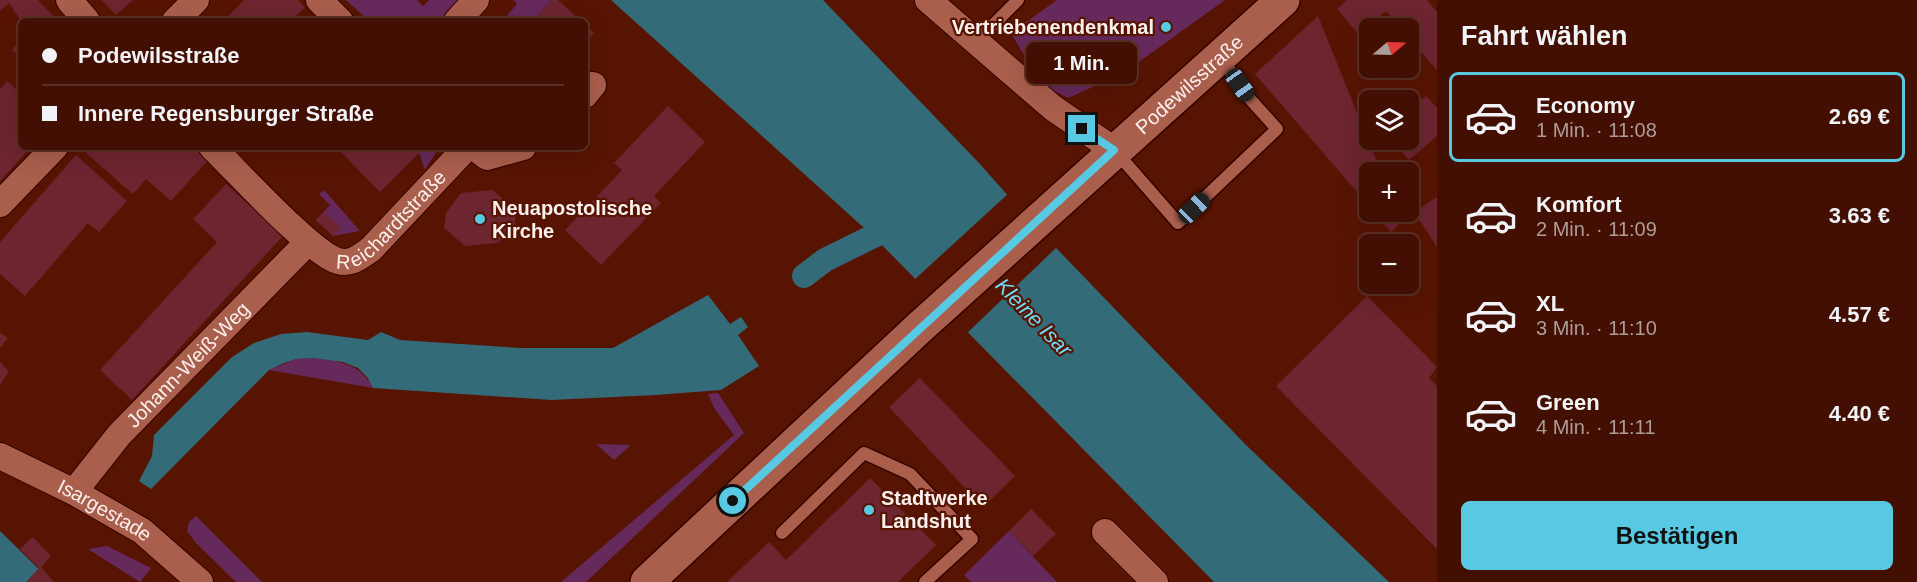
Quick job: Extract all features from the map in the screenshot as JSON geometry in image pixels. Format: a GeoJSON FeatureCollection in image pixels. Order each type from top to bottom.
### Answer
{"type":"FeatureCollection","features":[{"type":"Feature","properties":{"kind":"main road","name":"Podewilsstraße"},"geometry":{"type":"LineString","coordinates":[[646,582],[920,327],[1283,0]]}},
{"type":"Feature","properties":{"kind":"street"},"geometry":{"type":"LineString","coordinates":[[69,0],[84,18]]}},
{"type":"Feature","properties":{"kind":"street"},"geometry":{"type":"LineString","coordinates":[[319,0],[337,18]]}},
{"type":"Feature","properties":{"kind":"street"},"geometry":{"type":"LineString","coordinates":[[460,18],[477,0]]}},
{"type":"Feature","properties":{"kind":"street"},"geometry":{"type":"LineString","coordinates":[[928,0],[1065,118],[1114,150]]}},
{"type":"Feature","properties":{"kind":"street"},"geometry":{"type":"LineString","coordinates":[[0,204],[52,150]]}},
{"type":"Feature","properties":{"kind":"street","name":"Reichardtstraße"},"geometry":{"type":"LineString","coordinates":[[215,150],[308,242],[337,261],[353,262],[371,249],[464,150]]}},
{"type":"Feature","properties":{"kind":"street"},"geometry":{"type":"LineString","coordinates":[[478,150],[487,157],[512,150]]}},
{"type":"Feature","properties":{"kind":"street","name":"Johann-Weiß-Weg"},"geometry":{"type":"LineString","coordinates":[[74,492],[119,435],[308,242]]}},
{"type":"Feature","properties":{"kind":"street","name":"Isargestade"},"geometry":{"type":"LineString","coordinates":[[0,456],[74,492],[142,531],[200,582]]}},
{"type":"Feature","properties":{"kind":"street"},"geometry":{"type":"LineString","coordinates":[[1105,532],[1155,582]]}},
{"type":"Feature","properties":{"kind":"lane"},"geometry":{"type":"LineString","coordinates":[[976,41],[1018,0]]}},
{"type":"Feature","properties":{"kind":"lane"},"geometry":{"type":"LineString","coordinates":[[1114,150],[1178,223],[1277,129],[1250,99],[1219,56]]}},
{"type":"Feature","properties":{"kind":"lane"},"geometry":{"type":"LineString","coordinates":[[782,532],[864,453],[910,474],[972,539],[924,582]]}},
{"type":"Feature","properties":{"kind":"shaded area"},"geometry":{"type":"Polygon","coordinates":[[[346,0],[417,0],[423,6],[429,0],[458,0],[443,18],[366,18],[346,0]]]}},
{"type":"Feature","properties":{"kind":"shaded area"},"geometry":{"type":"Polygon","coordinates":[[[514,0],[552,0],[535,18],[505,18],[517,4],[514,0]]]}},
{"type":"Feature","properties":{"kind":"shaded area"},"geometry":{"type":"Polygon","coordinates":[[[1057,0],[1225,0],[1122,74],[1068,98],[1041,84],[1011,33],[1057,0]]]}},
{"type":"Feature","properties":{"kind":"shaded area"},"geometry":{"type":"Polygon","coordinates":[[[416,150],[437,150],[425,170],[416,150]]]}},
{"type":"Feature","properties":{"kind":"shaded area"},"geometry":{"type":"Polygon","coordinates":[[[324,190],[360,231],[333,236],[316,220],[330,205],[319,194],[324,190]]]}},
{"type":"Feature","properties":{"kind":"shaded area"},"geometry":{"type":"Polygon","coordinates":[[[296,359],[332,360],[355,368],[362,373],[373,388],[269,370],[296,359]]]}},
{"type":"Feature","properties":{"kind":"shaded area"},"geometry":{"type":"Polygon","coordinates":[[[718,393],[744,433],[586,582],[561,582],[734,435],[714,408],[708,394],[718,393]]]}},
{"type":"Feature","properties":{"kind":"shaded area"},"geometry":{"type":"Polygon","coordinates":[[[596,444],[631,445],[614,460],[596,444]]]}},
{"type":"Feature","properties":{"kind":"shaded area"},"geometry":{"type":"Polygon","coordinates":[[[196,516],[262,582],[236,582],[196,543],[187,531],[189,522],[196,516]]]}},
{"type":"Feature","properties":{"kind":"shaded area"},"geometry":{"type":"Polygon","coordinates":[[[1009,531],[1057,582],[971,582],[964,575],[1009,531]]]}},
{"type":"Feature","properties":{"kind":"shaded area"},"geometry":{"type":"Polygon","coordinates":[[[107,546],[151,568],[140,582],[88,549],[107,546]]]}},
{"type":"Feature","properties":{"kind":"water","name":"Kleine Isar"},"geometry":{"type":"Polygon","coordinates":[[[611,0],[823,0],[979,163],[1033,224],[1245,444],[1389,582],[1214,582],[873,236],[611,0]]]}},
{"type":"Feature","properties":{"kind":"water"},"geometry":{"type":"Polygon","coordinates":[[[708,295],[730,324],[741,317],[748,327],[738,335],[759,366],[721,390],[552,400],[373,388],[358,368],[343,362],[313,358],[296,359],[269,370],[151,489],[139,481],[152,456],[154,435],[232,357],[254,343],[281,334],[307,332],[368,340],[381,332],[400,340],[521,348],[613,348],[708,295]]]}},
{"type":"Feature","properties":{"kind":"water"},"geometry":{"type":"Polygon","coordinates":[[[0,531],[52,582],[0,582],[0,531]]]}},
{"type":"Feature","properties":{"kind":"pier"},"geometry":{"type":"Polygon","coordinates":[[[1009,193],[1058,246],[966,334],[913,281],[1009,193]]]}},
{"type":"Feature","properties":{"kind":"building"},"geometry":{"type":"Polygon","coordinates":[[[0,0],[38,0],[55,18],[19,18],[9,3],[0,11],[0,0]]]}},
{"type":"Feature","properties":{"kind":"building"},"geometry":{"type":"Polygon","coordinates":[[[102,0],[133,0],[116,15],[102,0]]]}},
{"type":"Feature","properties":{"kind":"building"},"geometry":{"type":"Polygon","coordinates":[[[244,0],[298,0],[305,7],[294,18],[227,18],[244,0]]]}},
{"type":"Feature","properties":{"kind":"building"},"geometry":{"type":"Polygon","coordinates":[[[552,0],[558,0],[578,18],[535,18],[552,0]]]}},
{"type":"Feature","properties":{"kind":"building"},"geometry":{"type":"Polygon","coordinates":[[[1347,0],[1427,0],[1437,12],[1437,70],[1419,50],[1419,18],[1392,18],[1386,11],[1378,18],[1359,18],[1359,35],[1337,9],[1347,0]]]}},
{"type":"Feature","properties":{"kind":"building"},"geometry":{"type":"Polygon","coordinates":[[[1318,16],[1359,118],[1359,150],[1372,150],[1377,162],[1359,162],[1359,194],[1255,74],[1318,16]]]}},
{"type":"Feature","properties":{"kind":"building"},"geometry":{"type":"Polygon","coordinates":[[[588,28],[594,33],[588,40],[588,28]]]}},
{"type":"Feature","properties":{"kind":"building"},"geometry":{"type":"Polygon","coordinates":[[[18,43],[18,55],[12,50],[18,43]]]}},
{"type":"Feature","properties":{"kind":"building"},"geometry":{"type":"Polygon","coordinates":[[[7,81],[18,91],[18,150],[28,150],[0,181],[0,89],[7,81]]]}},
{"type":"Feature","properties":{"kind":"building"},"geometry":{"type":"Polygon","coordinates":[[[1426,96],[1437,108],[1437,136],[1409,160],[1400,150],[1419,150],[1419,102],[1426,96]]]}},
{"type":"Feature","properties":{"kind":"building"},"geometry":{"type":"Polygon","coordinates":[[[668,106],[705,142],[654,196],[661,203],[601,265],[565,230],[622,170],[614,163],[668,106]]]}},
{"type":"Feature","properties":{"kind":"building"},"geometry":{"type":"Polygon","coordinates":[[[88,150],[197,150],[208,160],[171,201],[146,179],[133,194],[86,153],[88,150]]]}},
{"type":"Feature","properties":{"kind":"building"},"geometry":{"type":"Polygon","coordinates":[[[339,150],[416,150],[419,153],[380,192],[339,150]]]}},
{"type":"Feature","properties":{"kind":"building"},"geometry":{"type":"Polygon","coordinates":[[[76,155],[127,201],[99,232],[88,223],[25,296],[0,274],[0,242],[76,155]]]}},
{"type":"Feature","properties":{"kind":"building"},"geometry":{"type":"Polygon","coordinates":[[[226,184],[283,236],[132,400],[100,370],[217,242],[193,219],[226,184]]]}},
{"type":"Feature","properties":{"kind":"building","name":"Neuapostolische Kirche"},"geometry":{"type":"Polygon","coordinates":[[[493,190],[516,211],[515,225],[498,243],[465,246],[444,228],[446,213],[461,193],[493,190]]]}},
{"type":"Feature","properties":{"kind":"building"},"geometry":{"type":"Polygon","coordinates":[[[1437,197],[1437,247],[1419,220],[1419,209],[1437,197]]]}},
{"type":"Feature","properties":{"kind":"building"},"geometry":{"type":"Polygon","coordinates":[[[324,212],[341,228],[333,236],[316,220],[324,212]]]}},
{"type":"Feature","properties":{"kind":"building"},"geometry":{"type":"Polygon","coordinates":[[[1382,222],[1402,222],[1391,232],[1382,222]]]}},
{"type":"Feature","properties":{"kind":"building"},"geometry":{"type":"Polygon","coordinates":[[[1367,296],[1437,367],[1429,378],[1437,386],[1437,549],[1276,386],[1367,296]]]}},
{"type":"Feature","properties":{"kind":"building"},"geometry":{"type":"Polygon","coordinates":[[[0,333],[8,338],[0,348],[0,333]]]}},
{"type":"Feature","properties":{"kind":"building"},"geometry":{"type":"Polygon","coordinates":[[[0,362],[9,371],[0,385],[0,362]]]}},
{"type":"Feature","properties":{"kind":"building"},"geometry":{"type":"Polygon","coordinates":[[[920,378],[1015,476],[983,507],[889,407],[920,378]]]}},
{"type":"Feature","properties":{"kind":"building","name":"Stadtwerke Landshut"},"geometry":{"type":"Polygon","coordinates":[[[870,478],[936,545],[898,582],[727,582],[769,542],[786,560],[870,478]]]}},
{"type":"Feature","properties":{"kind":"building"},"geometry":{"type":"Polygon","coordinates":[[[1031,509],[1056,534],[1033,556],[1009,531],[1031,509]]]}},
{"type":"Feature","properties":{"kind":"building"},"geometry":{"type":"Polygon","coordinates":[[[33,537],[51,556],[41,567],[54,582],[26,582],[39,568],[20,549],[33,537]]]}},
{"type":"Feature","properties":{"kind":"waterway"},"geometry":{"type":"LineString","coordinates":[[804,276],[825,260],[902,222]]}},
{"type":"Feature","properties":{"kind":"place","name":"Vertriebenendenkmal"},"geometry":{"type":"Point","coordinates":[1166,27]}},
{"type":"Feature","properties":{"kind":"place","name":"Neuapostolische Kirche"},"geometry":{"type":"Point","coordinates":[480,219]}},
{"type":"Feature","properties":{"kind":"place","name":"Stadtwerke Landshut"},"geometry":{"type":"Point","coordinates":[869,510]}},
{"type":"Feature","properties":{"kind":"route"},"geometry":{"type":"LineString","coordinates":[[733,501],[1114,150],[1082,129]]}}]}
